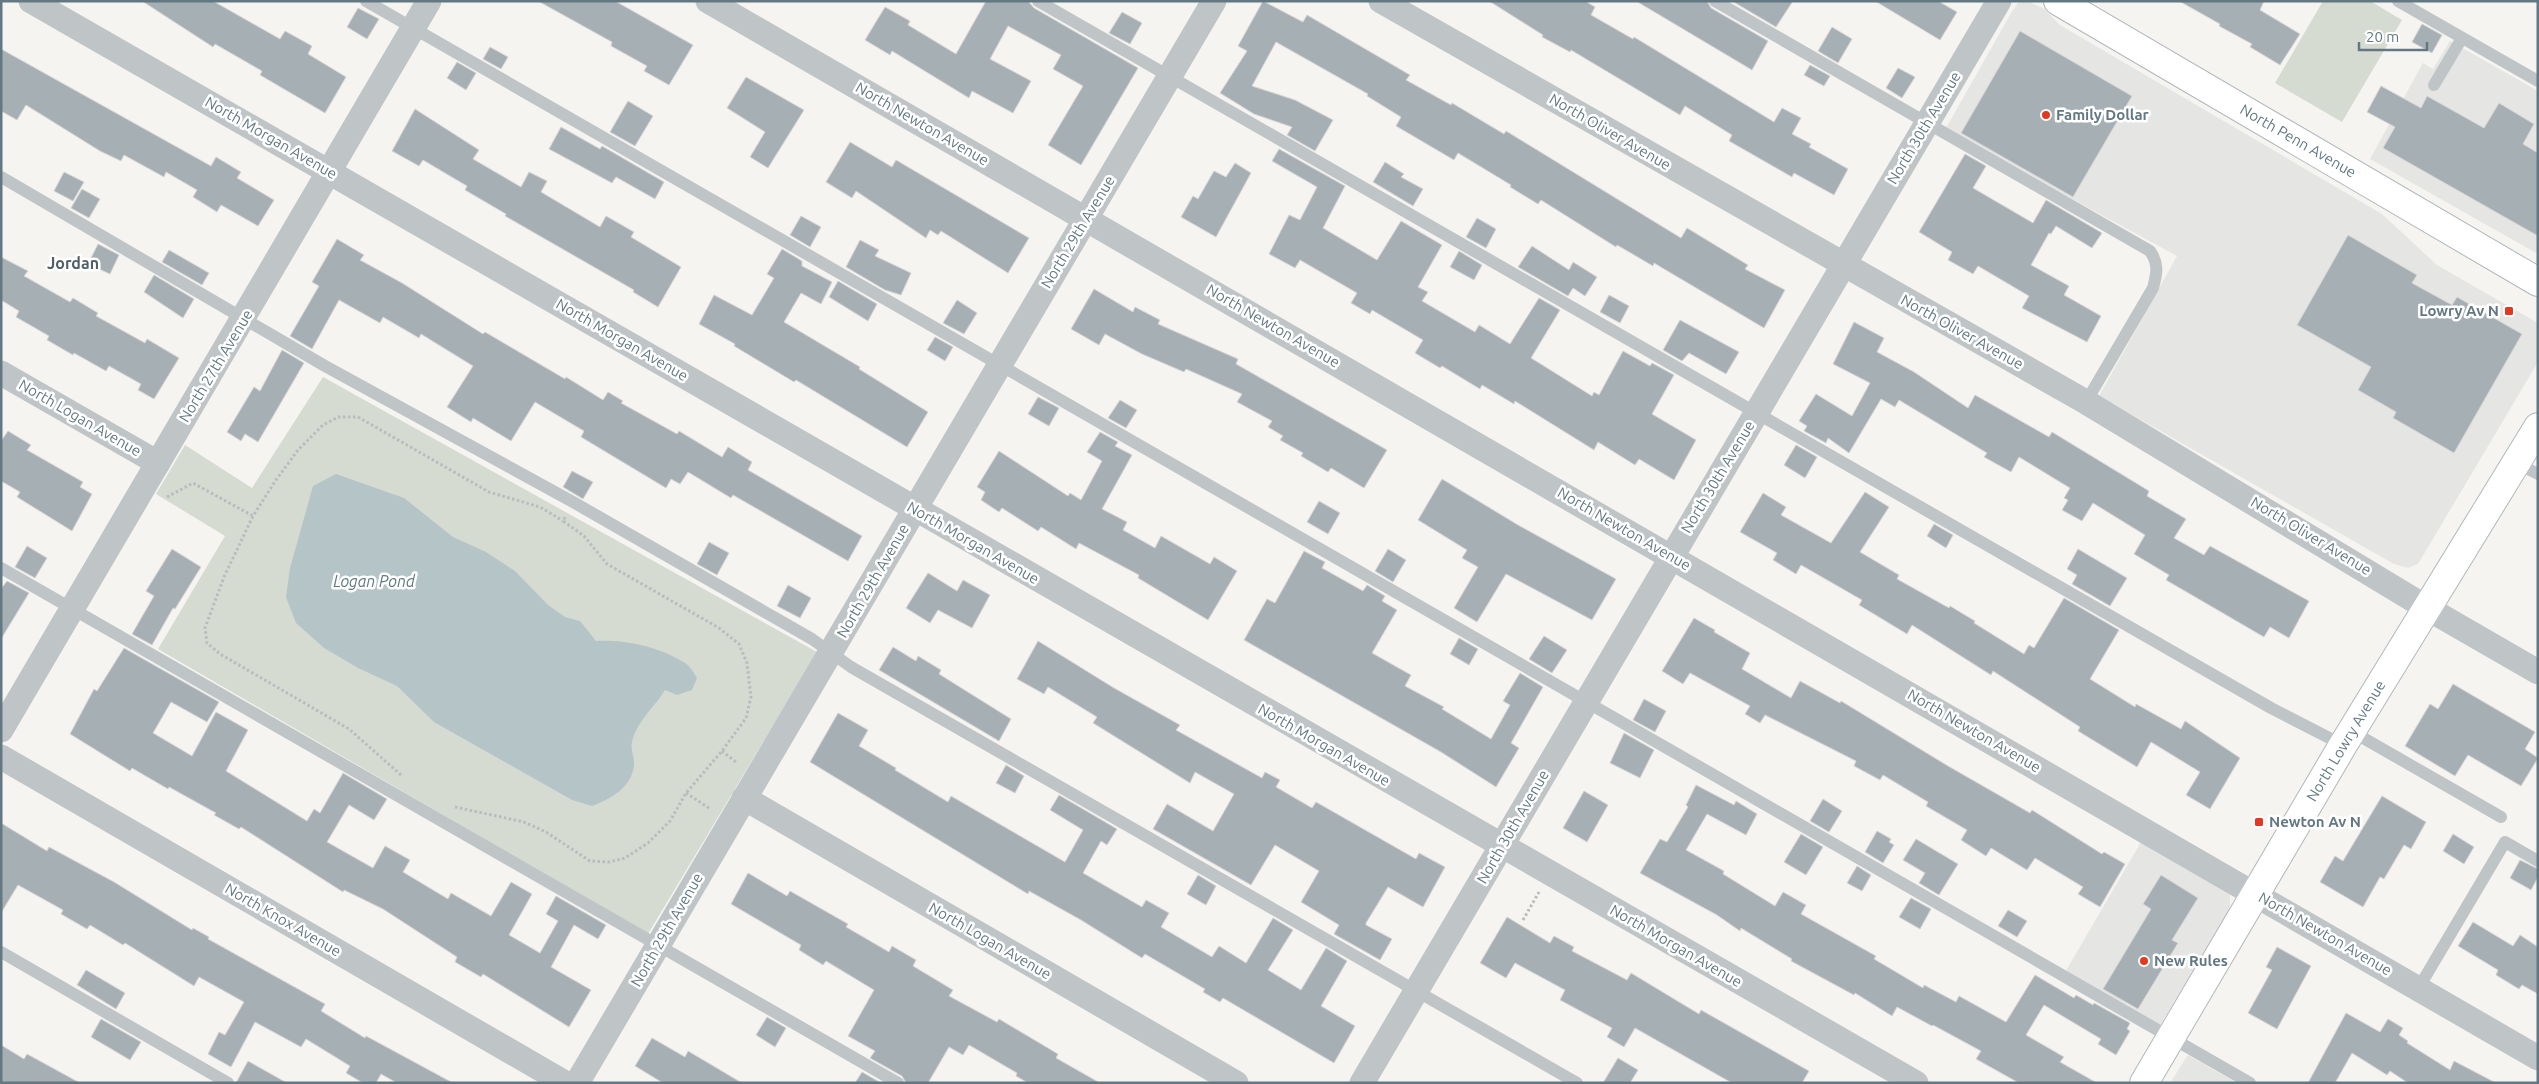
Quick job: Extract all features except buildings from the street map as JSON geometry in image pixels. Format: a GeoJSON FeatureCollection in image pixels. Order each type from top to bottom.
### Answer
{"type":"FeatureCollection","features":[{"type":"Feature","properties":{"kind":"main road","name":"North Penn Avenue"},"geometry":{"type":"LineString","coordinates":[[2058,1],[2538,282]]}},
{"type":"Feature","properties":{"kind":"main road","name":"North Lowry Avenue"},"geometry":{"type":"LineString","coordinates":[[2144,1083],[2347,738],[2427,608],[2527,468],[2538,428]]}},
{"type":"Feature","properties":{"kind":"street","name":"North Morgan Avenue"},"geometry":{"type":"LineString","coordinates":[[32,1],[1502,847],[1916,1083]]}},
{"type":"Feature","properties":{"kind":"street","name":"North 27th Avenue"},"geometry":{"type":"LineString","coordinates":[[1,730],[429,1]]}},
{"type":"Feature","properties":{"kind":"street","name":"North Newton Avenue"},"geometry":{"type":"LineString","coordinates":[[708,1],[2538,1058]]}},
{"type":"Feature","properties":{"kind":"street","name":"North 29th Avenue"},"geometry":{"type":"LineString","coordinates":[[577,1083],[744,798],[832,653],[914,509],[1214,1]]}},
{"type":"Feature","properties":{"kind":"street","name":"North Oliver Avenue"},"geometry":{"type":"LineString","coordinates":[[1381,1],[1843,266],[2086,402],[2427,608],[2538,672]]}},
{"type":"Feature","properties":{"kind":"street","name":"North 30th Avenue"},"geometry":{"type":"LineString","coordinates":[[1362,1083],[1999,1]]}},
{"type":"Feature","properties":{"kind":"street","name":"North Logan Avenue"},"geometry":{"type":"LineString","coordinates":[[1,373],[158,463]]}},
{"type":"Feature","properties":{"kind":"street","name":"North Knox Avenue"},"geometry":{"type":"LineString","coordinates":[[1,757],[565,1083]]}},
{"type":"Feature","properties":{"kind":"street","name":"North Logan Avenue"},"geometry":{"type":"LineString","coordinates":[[744,798],[1236,1083]]}},
{"type":"Feature","properties":{"kind":"lane"},"geometry":{"type":"LineString","coordinates":[[366,1],[2250,1083]]}},
{"type":"Feature","properties":{"kind":"lane"},"geometry":{"type":"LineString","coordinates":[[1038,1],[2271,708],[2347,738],[2501,818]]}},
{"type":"Feature","properties":{"kind":"lane"},"geometry":{"type":"LineString","coordinates":[[1715,1],[2150,250],[2157,260],[2158,272],[2153,288],[2086,402]]}},
{"type":"Feature","properties":{"kind":"lane"},"geometry":{"type":"LineString","coordinates":[[2398,1],[2538,81]]}},
{"type":"Feature","properties":{"kind":"lane"},"geometry":{"type":"LineString","coordinates":[[2434,86],[2462,38]]}},
{"type":"Feature","properties":{"kind":"lane"},"geometry":{"type":"LineString","coordinates":[[1,177],[325,366],[574,502],[812,639],[851,667],[1577,1083]]}},
{"type":"Feature","properties":{"kind":"lane"},"geometry":{"type":"LineString","coordinates":[[1,568],[898,1083]]}},
{"type":"Feature","properties":{"kind":"lane"},"geometry":{"type":"LineString","coordinates":[[2418,988],[2505,842],[2538,861]]}},
{"type":"Feature","properties":{"kind":"lane"},"geometry":{"type":"LineString","coordinates":[[1,952],[228,1083]]}},
{"type":"Feature","properties":{"kind":"path"},"geometry":{"type":"LineString","coordinates":[[404,778],[348,729],[220,654],[208,643],[205,628],[224,577],[253,516],[298,450],[323,425],[338,417],[358,417],[489,492],[540,507],[584,536],[607,564],[719,628],[738,644],[748,662],[751,697],[746,718],[722,751],[686,793],[670,821],[648,843],[625,858],[609,862],[590,861],[546,832],[524,822],[452,806]]}},
{"type":"Feature","properties":{"kind":"path"},"geometry":{"type":"LineString","coordinates":[[167,496],[193,483],[253,516]]}},
{"type":"Feature","properties":{"kind":"path"},"geometry":{"type":"LineString","coordinates":[[563,521],[574,502]]}},
{"type":"Feature","properties":{"kind":"path"},"geometry":{"type":"LineString","coordinates":[[722,751],[736,762]]}},
{"type":"Feature","properties":{"kind":"path"},"geometry":{"type":"LineString","coordinates":[[686,793],[709,808]]}},
{"type":"Feature","properties":{"kind":"path"},"geometry":{"type":"LineString","coordinates":[[1523,920],[1550,874]]}},
{"type":"Feature","properties":{"kind":"shaded area"},"geometry":{"type":"Polygon","coordinates":[[[2027,1],[2043,8],[2060,25],[2382,214],[2437,265],[2538,323],[2538,362],[2418,564],[2408,568],[2394,564],[2099,396],[2177,256],[1945,130],[2011,13],[2018,3],[2027,1]]]}},
{"type":"Feature","properties":{"kind":"shaded area"},"geometry":{"type":"Polygon","coordinates":[[[2323,1],[2370,1],[2402,20],[2342,122],[2275,83],[2323,1]]]}},
{"type":"Feature","properties":{"kind":"shaded area"},"geometry":{"type":"Polygon","coordinates":[[[2450,41],[2538,91],[2538,254],[2370,159],[2423,63],[2433,69],[2450,41]]]}},
{"type":"Feature","properties":{"kind":"shaded area"},"geometry":{"type":"Polygon","coordinates":[[[323,377],[817,652],[648,934],[158,649],[225,536],[156,494],[185,445],[252,488],[323,377]]]}},
{"type":"Feature","properties":{"kind":"shaded area"},"geometry":{"type":"Polygon","coordinates":[[[2141,842],[2218,886],[2230,895],[2230,909],[2154,1035],[2060,981],[2141,842]]]}},
{"type":"Feature","properties":{"kind":"shaded area"},"geometry":{"type":"Polygon","coordinates":[[[2188,1055],[2237,1083],[2170,1083],[2188,1055]]]}},
{"type":"Feature","properties":{"kind":"water","name":"Logan Pond"},"geometry":{"type":"Polygon","coordinates":[[[336,474],[404,498],[453,537],[486,552],[515,571],[548,605],[565,617],[580,621],[596,641],[618,641],[654,648],[675,657],[690,668],[697,678],[692,690],[677,695],[665,690],[634,734],[632,773],[625,786],[619,792],[592,806],[572,800],[434,722],[397,686],[358,668],[324,648],[296,623],[286,597],[290,568],[313,486],[336,474]]]}},
{"type":"Feature","properties":{"kind":"place","name":"Family Dollar"},"geometry":{"type":"Point","coordinates":[2046,115]}},
{"type":"Feature","properties":{"kind":"place","name":"Lowry Av N"},"geometry":{"type":"Point","coordinates":[2509,311]}},
{"type":"Feature","properties":{"kind":"place","name":"Newton Av N"},"geometry":{"type":"Point","coordinates":[2259,822]}},
{"type":"Feature","properties":{"kind":"place","name":"New Rules"},"geometry":{"type":"Point","coordinates":[2144,961]}},
{"type":"Feature","properties":{"kind":"district","name":"Jordan"},"geometry":{"type":"Point","coordinates":[73,263]}}]}
